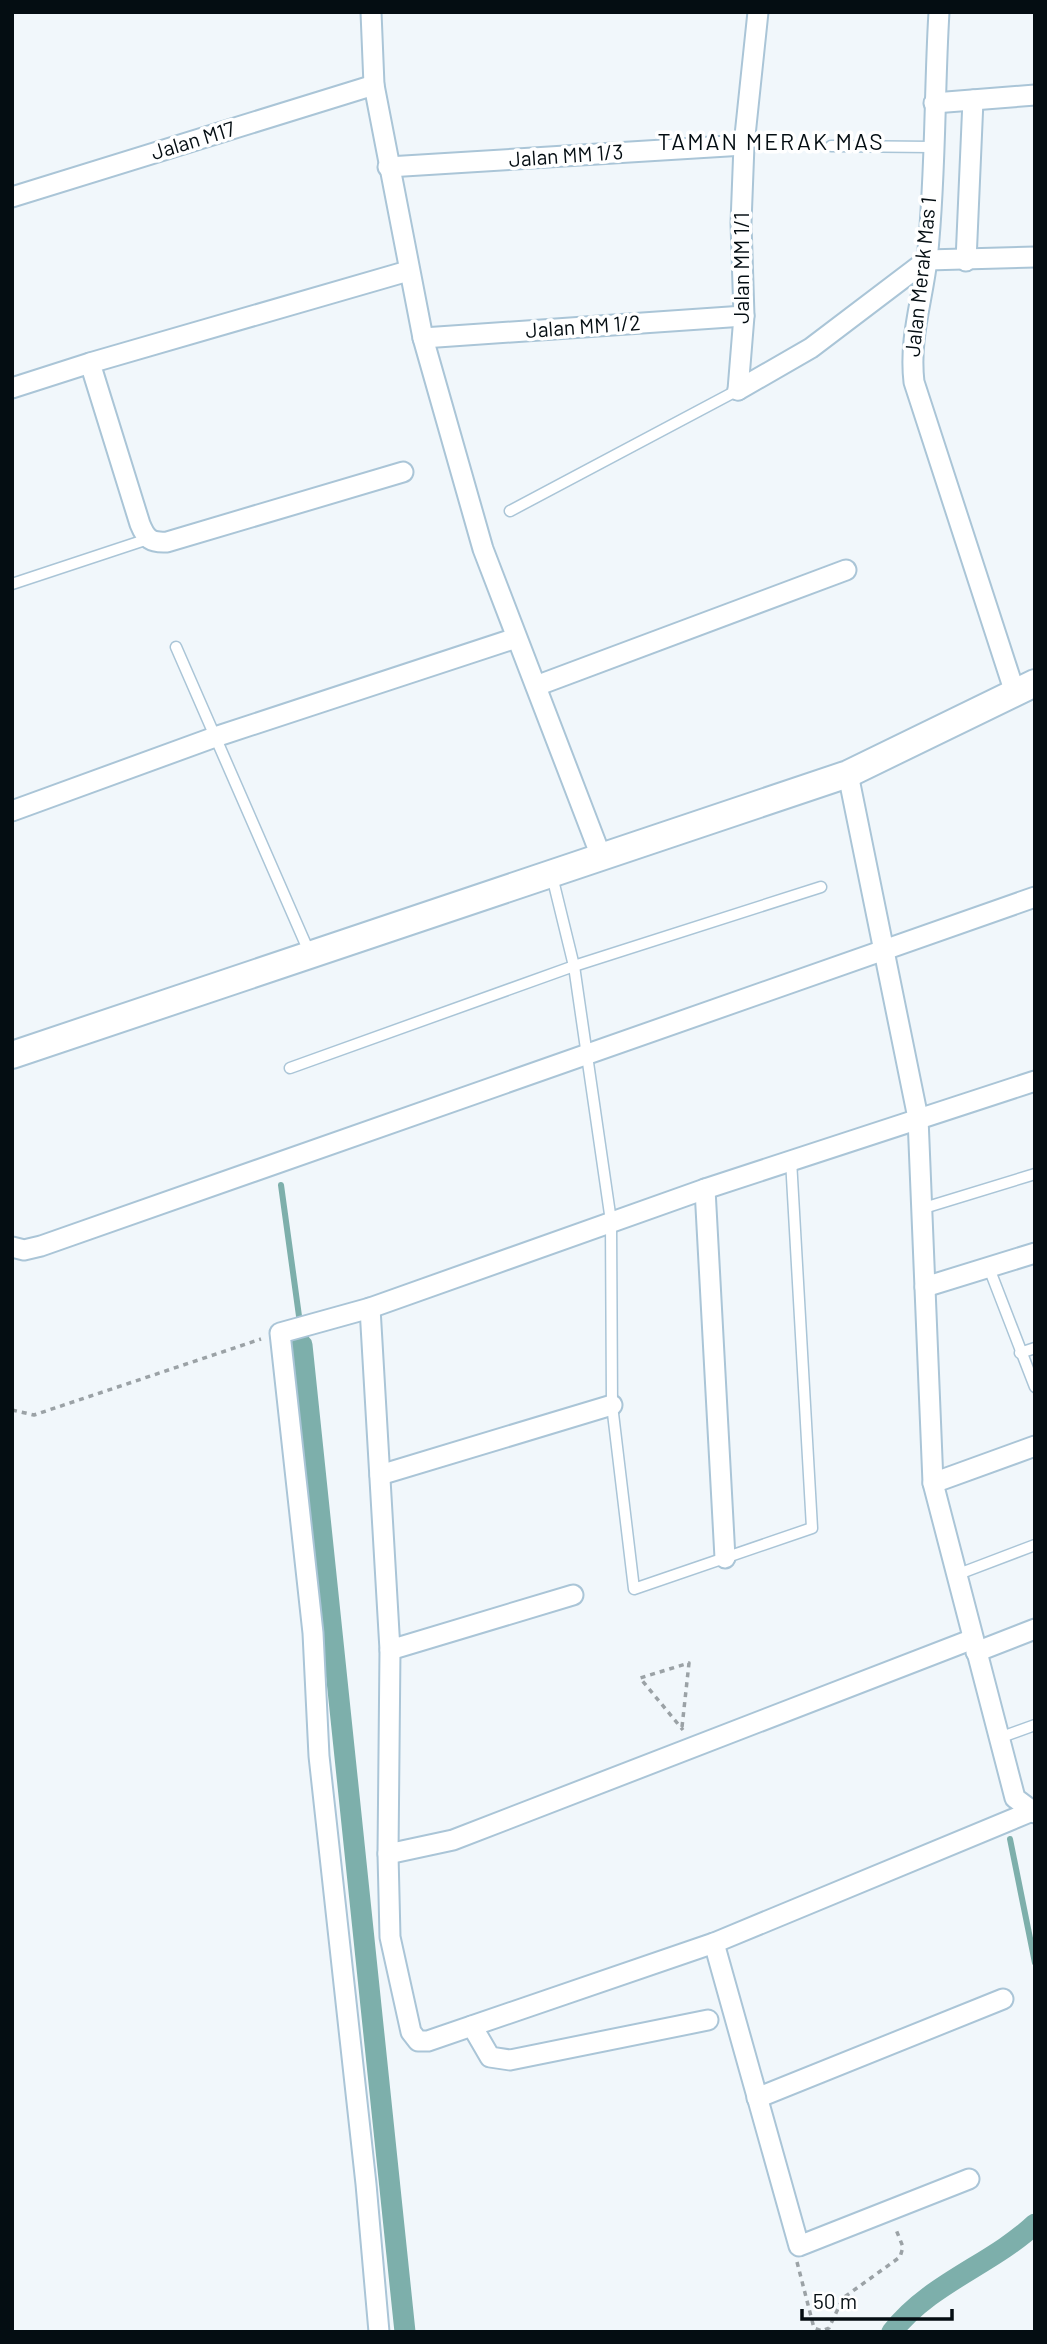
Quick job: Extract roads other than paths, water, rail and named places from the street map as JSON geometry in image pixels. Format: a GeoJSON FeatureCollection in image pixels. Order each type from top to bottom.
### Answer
{"type":"FeatureCollection","features":[{"type":"Feature","properties":{"kind":"street"},"geometry":{"type":"LineString","coordinates":[[371,12],[374,85],[408,271],[423,338],[465,493],[516,638],[602,859]]}},
{"type":"Feature","properties":{"kind":"street","name":"Jalan MM 1/1"},"geometry":{"type":"LineString","coordinates":[[738,390],[744,316],[741,222],[744,145],[758,12]]}},
{"type":"Feature","properties":{"kind":"street","name":"Jalan Merak Mas 1"},"geometry":{"type":"LineString","coordinates":[[939,12],[926,260],[912,334],[914,382],[1025,688]]}},
{"type":"Feature","properties":{"kind":"street","name":"Jalan M17"},"geometry":{"type":"LineString","coordinates":[[12,197],[374,85]]}},
{"type":"Feature","properties":{"kind":"street"},"geometry":{"type":"LineString","coordinates":[[934,103],[1035,94]]}},
{"type":"Feature","properties":{"kind":"street"},"geometry":{"type":"LineString","coordinates":[[966,261],[973,100]]}},
{"type":"Feature","properties":{"kind":"street","name":"Jalan MM 1/3"},"geometry":{"type":"LineString","coordinates":[[388,167],[744,145]]}},
{"type":"Feature","properties":{"kind":"street"},"geometry":{"type":"LineString","coordinates":[[738,390],[811,348],[926,260],[966,261],[1035,257]]}},
{"type":"Feature","properties":{"kind":"street"},"geometry":{"type":"LineString","coordinates":[[12,388],[408,271]]}},
{"type":"Feature","properties":{"kind":"street","name":"Jalan MM 1/2"},"geometry":{"type":"LineString","coordinates":[[423,338],[744,316]]}},
{"type":"Feature","properties":{"kind":"street"},"geometry":{"type":"LineString","coordinates":[[90,363],[140,524],[148,539],[167,542],[403,472]]}},
{"type":"Feature","properties":{"kind":"street"},"geometry":{"type":"LineString","coordinates":[[536,685],[846,570]]}},
{"type":"Feature","properties":{"kind":"street"},"geometry":{"type":"LineString","coordinates":[[12,811],[215,737],[516,638]]}},
{"type":"Feature","properties":{"kind":"street"},"geometry":{"type":"LineString","coordinates":[[12,1055],[552,876],[848,774],[1025,688]]}},
{"type":"Feature","properties":{"kind":"street"},"geometry":{"type":"LineString","coordinates":[[370,1308],[390,1650],[390,1937],[411,2032],[418,2041],[428,2041],[714,1943],[1033,1813],[1015,1798],[933,1483],[924,1208],[918,1118],[848,774]]}},
{"type":"Feature","properties":{"kind":"street"},"geometry":{"type":"LineString","coordinates":[[12,1247],[24,1250],[41,1246],[589,1056],[1035,897]]}},
{"type":"Feature","properties":{"kind":"street"},"geometry":{"type":"LineString","coordinates":[[379,2332],[366,2185],[319,1756],[313,1633],[279,1333],[370,1308],[705,1189],[1035,1081]]}},
{"type":"Feature","properties":{"kind":"street"},"geometry":{"type":"LineString","coordinates":[[705,1189],[725,1558]]}},
{"type":"Feature","properties":{"kind":"street"},"geometry":{"type":"LineString","coordinates":[[925,1287],[1035,1253]]}},
{"type":"Feature","properties":{"kind":"street"},"geometry":{"type":"LineString","coordinates":[[380,1475],[612,1405]]}},
{"type":"Feature","properties":{"kind":"street"},"geometry":{"type":"LineString","coordinates":[[933,1483],[1035,1446]]}},
{"type":"Feature","properties":{"kind":"street"},"geometry":{"type":"LineString","coordinates":[[390,1650],[573,1595]]}},
{"type":"Feature","properties":{"kind":"street"},"geometry":{"type":"LineString","coordinates":[[388,1854],[453,1840],[974,1645],[1035,1629]]}},
{"type":"Feature","properties":{"kind":"street"},"geometry":{"type":"LineString","coordinates":[[714,1943],[799,2246],[969,2179]]}},
{"type":"Feature","properties":{"kind":"street"},"geometry":{"type":"LineString","coordinates":[[757,2098],[1003,1999]]}},
{"type":"Feature","properties":{"kind":"street"},"geometry":{"type":"LineString","coordinates":[[472,2026],[490,2056],[510,2060],[708,2020]]}},
{"type":"Feature","properties":{"kind":"lane"},"geometry":{"type":"LineString","coordinates":[[831,146],[932,147]]}},
{"type":"Feature","properties":{"kind":"lane"},"geometry":{"type":"LineString","coordinates":[[510,511],[738,390]]}},
{"type":"Feature","properties":{"kind":"lane"},"geometry":{"type":"LineString","coordinates":[[12,584],[148,539]]}},
{"type":"Feature","properties":{"kind":"lane"},"geometry":{"type":"LineString","coordinates":[[176,647],[311,956]]}},
{"type":"Feature","properties":{"kind":"lane"},"geometry":{"type":"LineString","coordinates":[[552,876],[574,966],[611,1222],[612,1405],[634,1589],[812,1528],[791,1160]]}},
{"type":"Feature","properties":{"kind":"lane"},"geometry":{"type":"LineString","coordinates":[[289,1068],[574,966],[821,887]]}},
{"type":"Feature","properties":{"kind":"lane"},"geometry":{"type":"LineString","coordinates":[[924,1208],[1035,1174]]}},
{"type":"Feature","properties":{"kind":"lane"},"geometry":{"type":"LineString","coordinates":[[989,1268],[1035,1387]]}},
{"type":"Feature","properties":{"kind":"lane"},"geometry":{"type":"LineString","coordinates":[[1020,1353],[1035,1348]]}},
{"type":"Feature","properties":{"kind":"lane"},"geometry":{"type":"LineString","coordinates":[[955,1575],[1035,1545]]}},
{"type":"Feature","properties":{"kind":"lane"},"geometry":{"type":"LineString","coordinates":[[999,1738],[1035,1725]]}},
{"type":"Feature","properties":{"kind":"waterway"},"geometry":{"type":"LineString","coordinates":[[281,1185],[299,1316]]}},
{"type":"Feature","properties":{"kind":"waterway"},"geometry":{"type":"LineString","coordinates":[[302,1345],[405,2332]]}},
{"type":"Feature","properties":{"kind":"waterway"},"geometry":{"type":"LineString","coordinates":[[1010,1839],[1035,1963]]}},
{"type":"Feature","properties":{"kind":"waterway"},"geometry":{"type":"LineString","coordinates":[[892,2332],[924,2300],[1035,2224]]}},
{"type":"Feature","properties":{"kind":"district","name":"TAMAN MERAK MAS"},"geometry":{"type":"Point","coordinates":[771,142]}}]}
